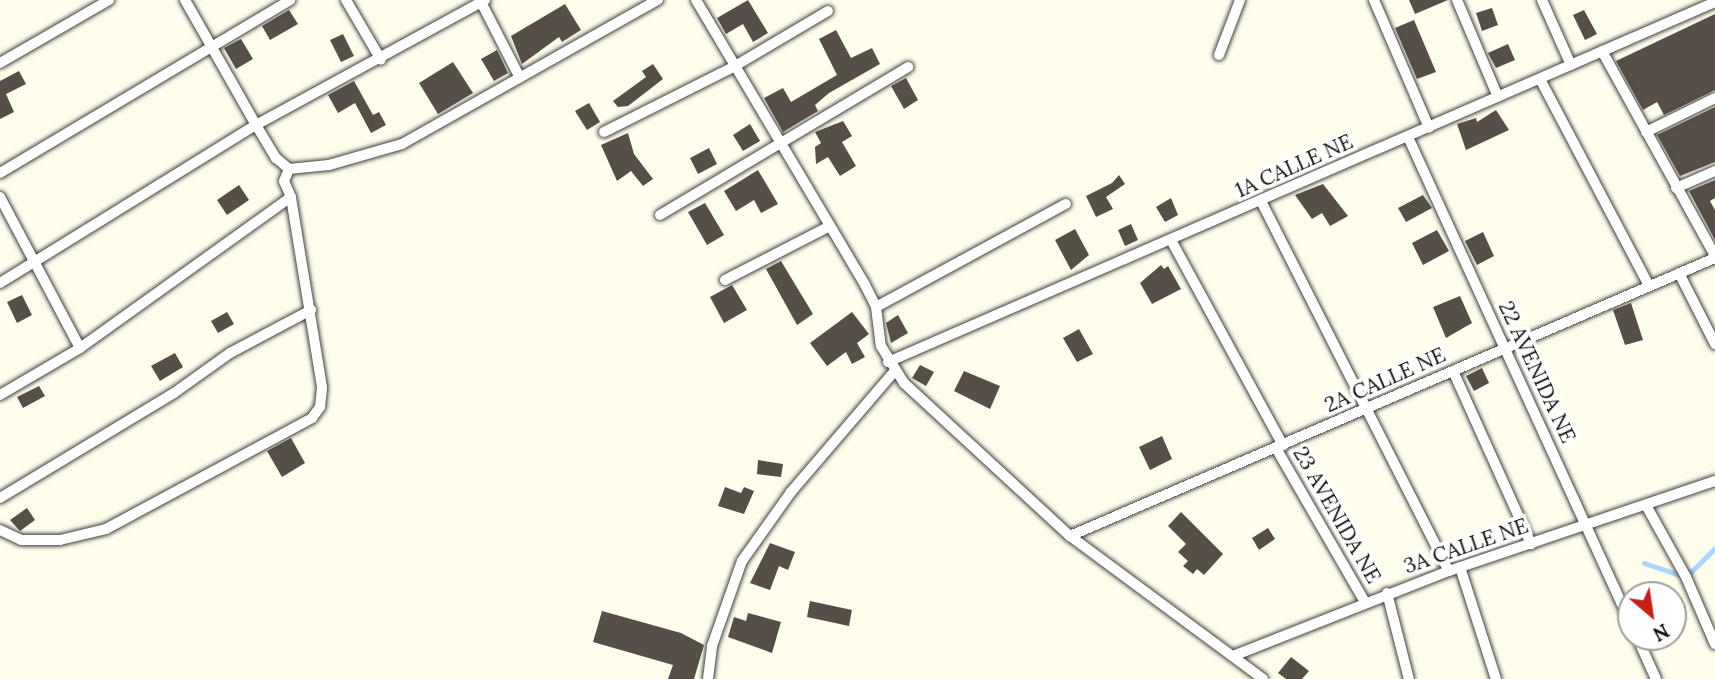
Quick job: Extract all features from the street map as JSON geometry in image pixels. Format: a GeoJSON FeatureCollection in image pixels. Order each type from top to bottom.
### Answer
{"type":"FeatureCollection","features":[{"type":"Feature","properties":{"kind":"street"},"geometry":{"type":"LineString","coordinates":[[0,63],[109,0]]}},
{"type":"Feature","properties":{"kind":"street"},"geometry":{"type":"LineString","coordinates":[[185,0],[276,158],[289,169],[328,165],[402,144],[658,0]]}},
{"type":"Feature","properties":{"kind":"street"},"geometry":{"type":"LineString","coordinates":[[0,173],[290,0]]}},
{"type":"Feature","properties":{"kind":"street"},"geometry":{"type":"LineString","coordinates":[[346,0],[381,60]]}},
{"type":"Feature","properties":{"kind":"street"},"geometry":{"type":"LineString","coordinates":[[696,0],[876,307],[891,367],[1070,536],[1263,679]]}},
{"type":"Feature","properties":{"kind":"street"},"geometry":{"type":"LineString","coordinates":[[1219,55],[1240,0]]}},
{"type":"Feature","properties":{"kind":"street"},"geometry":{"type":"LineString","coordinates":[[1374,0],[1429,128]]}},
{"type":"Feature","properties":{"kind":"street"},"geometry":{"type":"LineString","coordinates":[[1457,0],[1498,97]]}},
{"type":"Feature","properties":{"kind":"street"},"geometry":{"type":"LineString","coordinates":[[1542,0],[1571,65]]}},
{"type":"Feature","properties":{"kind":"street"},"geometry":{"type":"LineString","coordinates":[[0,283],[256,125],[381,60],[483,1],[520,78]]}},
{"type":"Feature","properties":{"kind":"street","name":"1A CALLE NE"},"geometry":{"type":"LineString","coordinates":[[891,367],[1171,240],[1715,2]]}},
{"type":"Feature","properties":{"kind":"street"},"geometry":{"type":"LineString","coordinates":[[604,132],[735,66],[828,11]]}},
{"type":"Feature","properties":{"kind":"street"},"geometry":{"type":"LineString","coordinates":[[1602,51],[1715,257]]}},
{"type":"Feature","properties":{"kind":"street"},"geometry":{"type":"LineString","coordinates":[[660,215],[908,67]]}},
{"type":"Feature","properties":{"kind":"street"},"geometry":{"type":"LineString","coordinates":[[1540,79],[1649,286]]}},
{"type":"Feature","properties":{"kind":"street"},"geometry":{"type":"LineString","coordinates":[[1646,132],[1715,97]]}},
{"type":"Feature","properties":{"kind":"street","name":"22 AVENIDA NE"},"geometry":{"type":"LineString","coordinates":[[1408,137],[1617,594]]}},
{"type":"Feature","properties":{"kind":"street"},"geometry":{"type":"LineString","coordinates":[[0,530],[21,540],[60,540],[106,529],[312,418],[320,407],[322,387],[291,197],[284,181],[289,169]]}},
{"type":"Feature","properties":{"kind":"street"},"geometry":{"type":"LineString","coordinates":[[1676,188],[1715,171]]}},
{"type":"Feature","properties":{"kind":"street"},"geometry":{"type":"LineString","coordinates":[[0,197],[80,348]]}},
{"type":"Feature","properties":{"kind":"street"},"geometry":{"type":"LineString","coordinates":[[0,395],[80,348],[291,197]]}},
{"type":"Feature","properties":{"kind":"street"},"geometry":{"type":"LineString","coordinates":[[1261,201],[1454,569],[1496,679]]}},
{"type":"Feature","properties":{"kind":"street"},"geometry":{"type":"LineString","coordinates":[[876,307],[1066,204]]}},
{"type":"Feature","properties":{"kind":"street"},"geometry":{"type":"LineString","coordinates":[[725,281],[830,226]]}},
{"type":"Feature","properties":{"kind":"street","name":"23 AVENIDA NE"},"geometry":{"type":"LineString","coordinates":[[1171,240],[1364,602]]}},
{"type":"Feature","properties":{"kind":"street","name":"2A CALLE NE"},"geometry":{"type":"LineString","coordinates":[[1070,536],[1715,257]]}},
{"type":"Feature","properties":{"kind":"street"},"geometry":{"type":"LineString","coordinates":[[1679,273],[1715,344]]}},
{"type":"Feature","properties":{"kind":"street"},"geometry":{"type":"LineString","coordinates":[[0,498],[174,393],[230,353],[311,310]]}},
{"type":"Feature","properties":{"kind":"street"},"geometry":{"type":"LineString","coordinates":[[708,679],[712,646],[742,561],[791,492],[891,367]]}},
{"type":"Feature","properties":{"kind":"street"},"geometry":{"type":"LineString","coordinates":[[1453,371],[1531,544]]}},
{"type":"Feature","properties":{"kind":"street","name":"3A CALLE NE"},"geometry":{"type":"LineString","coordinates":[[1233,656],[1387,593],[1647,507],[1715,481]]}},
{"type":"Feature","properties":{"kind":"street"},"geometry":{"type":"LineString","coordinates":[[1647,507],[1686,577],[1715,644]]}},
{"type":"Feature","properties":{"kind":"street"},"geometry":{"type":"LineString","coordinates":[[1387,593],[1409,679]]}},
{"type":"Feature","properties":{"kind":"street"},"geometry":{"type":"LineString","coordinates":[[1644,651],[1657,679]]}},
{"type":"Feature","properties":{"kind":"building"},"geometry":{"type":"Polygon","coordinates":[[[748,0],[768,33],[753,42],[743,24],[726,34],[717,18],[748,0]]]}},
{"type":"Feature","properties":{"kind":"building"},"geometry":{"type":"Polygon","coordinates":[[[1409,0],[1448,0],[1415,14],[1409,0]]]}},
{"type":"Feature","properties":{"kind":"building"},"geometry":{"type":"Polygon","coordinates":[[[565,4],[581,30],[562,42],[559,37],[522,64],[511,36],[565,4]]]}},
{"type":"Feature","properties":{"kind":"building"},"geometry":{"type":"Polygon","coordinates":[[[1492,8],[1498,25],[1482,31],[1476,13],[1492,8]]]}},
{"type":"Feature","properties":{"kind":"building"},"geometry":{"type":"Polygon","coordinates":[[[289,10],[298,24],[270,40],[262,26],[289,10]]]}},
{"type":"Feature","properties":{"kind":"building"},"geometry":{"type":"Polygon","coordinates":[[[1584,10],[1597,34],[1585,40],[1573,15],[1584,10]]]}},
{"type":"Feature","properties":{"kind":"building"},"geometry":{"type":"Polygon","coordinates":[[[1715,14],[1715,90],[1664,115],[1657,102],[1643,110],[1616,61],[1715,14]]]}},
{"type":"Feature","properties":{"kind":"building"},"geometry":{"type":"Polygon","coordinates":[[[1414,20],[1436,72],[1417,79],[1395,28],[1414,20]]]}},
{"type":"Feature","properties":{"kind":"building"},"geometry":{"type":"Polygon","coordinates":[[[836,30],[851,58],[872,48],[880,64],[829,93],[815,105],[818,111],[783,132],[764,98],[783,88],[791,102],[837,75],[819,39],[836,30]]]}},
{"type":"Feature","properties":{"kind":"building"},"geometry":{"type":"Polygon","coordinates":[[[343,34],[354,56],[341,62],[330,40],[343,34]]]}},
{"type":"Feature","properties":{"kind":"building"},"geometry":{"type":"Polygon","coordinates":[[[241,39],[253,59],[236,69],[224,48],[241,39]]]}},
{"type":"Feature","properties":{"kind":"building"},"geometry":{"type":"Polygon","coordinates":[[[1508,44],[1515,60],[1496,68],[1488,53],[1508,44]]]}},
{"type":"Feature","properties":{"kind":"building"},"geometry":{"type":"Polygon","coordinates":[[[497,50],[508,73],[494,81],[481,59],[497,50]]]}},
{"type":"Feature","properties":{"kind":"building"},"geometry":{"type":"Polygon","coordinates":[[[453,62],[473,93],[438,114],[419,83],[453,62]]]}},
{"type":"Feature","properties":{"kind":"building"},"geometry":{"type":"Polygon","coordinates":[[[653,64],[663,79],[628,106],[618,107],[613,101],[646,77],[642,71],[653,64]]]}},
{"type":"Feature","properties":{"kind":"building"},"geometry":{"type":"Polygon","coordinates":[[[19,71],[26,84],[6,94],[14,112],[0,119],[0,81],[19,71]]]}},
{"type":"Feature","properties":{"kind":"building"},"geometry":{"type":"Polygon","coordinates":[[[906,78],[918,100],[904,109],[891,86],[906,78]]]}},
{"type":"Feature","properties":{"kind":"building"},"geometry":{"type":"Polygon","coordinates":[[[354,81],[373,115],[379,112],[386,125],[371,133],[355,103],[338,113],[328,95],[354,81]]]}},
{"type":"Feature","properties":{"kind":"building"},"geometry":{"type":"Polygon","coordinates":[[[589,103],[600,122],[587,130],[575,111],[589,103]]]}},
{"type":"Feature","properties":{"kind":"building"},"geometry":{"type":"Polygon","coordinates":[[[1715,107],[1715,162],[1680,176],[1657,135],[1715,107]]]}},
{"type":"Feature","properties":{"kind":"building"},"geometry":{"type":"Polygon","coordinates":[[[1496,110],[1509,130],[1466,150],[1457,124],[1476,118],[1477,122],[1496,110]]]}},
{"type":"Feature","properties":{"kind":"building"},"geometry":{"type":"Polygon","coordinates":[[[843,121],[852,136],[842,142],[856,166],[840,176],[828,157],[816,164],[815,147],[821,143],[815,132],[843,121]]]}},
{"type":"Feature","properties":{"kind":"building"},"geometry":{"type":"Polygon","coordinates":[[[750,124],[760,141],[743,151],[733,135],[750,124]]]}},
{"type":"Feature","properties":{"kind":"building"},"geometry":{"type":"Polygon","coordinates":[[[628,133],[634,154],[653,179],[643,186],[631,171],[617,181],[601,145],[628,133]]]}},
{"type":"Feature","properties":{"kind":"building"},"geometry":{"type":"Polygon","coordinates":[[[709,148],[717,164],[698,174],[690,158],[709,148]]]}},
{"type":"Feature","properties":{"kind":"building"},"geometry":{"type":"Polygon","coordinates":[[[758,170],[778,204],[761,213],[754,200],[736,211],[724,191],[758,170]]]}},
{"type":"Feature","properties":{"kind":"building"},"geometry":{"type":"Polygon","coordinates":[[[1119,175],[1125,184],[1106,197],[1113,209],[1096,217],[1086,196],[1112,183],[1119,175]]]}},
{"type":"Feature","properties":{"kind":"building"},"geometry":{"type":"Polygon","coordinates":[[[1715,180],[1715,198],[1710,201],[1715,210],[1715,240],[1689,191],[1715,180]]]}},
{"type":"Feature","properties":{"kind":"building"},"geometry":{"type":"Polygon","coordinates":[[[1323,184],[1348,216],[1330,226],[1322,213],[1312,219],[1295,195],[1323,184]]]}},
{"type":"Feature","properties":{"kind":"building"},"geometry":{"type":"Polygon","coordinates":[[[239,185],[249,200],[227,215],[217,200],[239,185]]]}},
{"type":"Feature","properties":{"kind":"building"},"geometry":{"type":"Polygon","coordinates":[[[1423,195],[1432,208],[1406,222],[1398,208],[1423,195]]]}},
{"type":"Feature","properties":{"kind":"building"},"geometry":{"type":"Polygon","coordinates":[[[1171,198],[1178,215],[1165,222],[1156,207],[1171,198]]]}},
{"type":"Feature","properties":{"kind":"building"},"geometry":{"type":"Polygon","coordinates":[[[705,203],[724,235],[707,245],[688,212],[705,203]]]}},
{"type":"Feature","properties":{"kind":"building"},"geometry":{"type":"Polygon","coordinates":[[[1131,224],[1138,240],[1125,246],[1118,230],[1131,224]]]}},
{"type":"Feature","properties":{"kind":"building"},"geometry":{"type":"Polygon","coordinates":[[[1075,229],[1089,255],[1071,270],[1055,240],[1075,229]]]}},
{"type":"Feature","properties":{"kind":"building"},"geometry":{"type":"Polygon","coordinates":[[[1437,230],[1449,251],[1423,265],[1412,243],[1437,230]]]}},
{"type":"Feature","properties":{"kind":"building"},"geometry":{"type":"Polygon","coordinates":[[[1483,232],[1494,256],[1477,265],[1465,241],[1483,232]]]}},
{"type":"Feature","properties":{"kind":"building"},"geometry":{"type":"Polygon","coordinates":[[[781,261],[813,314],[797,325],[766,269],[781,261]]]}},
{"type":"Feature","properties":{"kind":"building"},"geometry":{"type":"Polygon","coordinates":[[[1161,265],[1164,269],[1168,266],[1181,289],[1152,304],[1140,283],[1161,265]]]}},
{"type":"Feature","properties":{"kind":"building"},"geometry":{"type":"Polygon","coordinates":[[[732,285],[747,310],[724,323],[710,297],[732,285]]]}},
{"type":"Feature","properties":{"kind":"building"},"geometry":{"type":"Polygon","coordinates":[[[22,295],[32,315],[17,323],[7,302],[22,295]]]}},
{"type":"Feature","properties":{"kind":"building"},"geometry":{"type":"Polygon","coordinates":[[[1460,296],[1472,323],[1446,338],[1433,307],[1460,296]]]}},
{"type":"Feature","properties":{"kind":"building"},"geometry":{"type":"Polygon","coordinates":[[[1631,303],[1643,340],[1625,345],[1613,310],[1631,303]]]}},
{"type":"Feature","properties":{"kind":"building"},"geometry":{"type":"Polygon","coordinates":[[[227,312],[234,324],[218,333],[211,321],[227,312]]]}},
{"type":"Feature","properties":{"kind":"building"},"geometry":{"type":"Polygon","coordinates":[[[852,312],[869,334],[857,343],[865,357],[852,364],[846,352],[827,366],[810,343],[852,312]]]}},
{"type":"Feature","properties":{"kind":"building"},"geometry":{"type":"Polygon","coordinates":[[[898,315],[908,333],[891,343],[886,323],[898,315]]]}},
{"type":"Feature","properties":{"kind":"building"},"geometry":{"type":"Polygon","coordinates":[[[1079,329],[1093,354],[1077,362],[1063,338],[1079,329]]]}},
{"type":"Feature","properties":{"kind":"building"},"geometry":{"type":"Polygon","coordinates":[[[175,353],[183,367],[160,381],[151,366],[175,353]]]}},
{"type":"Feature","properties":{"kind":"building"},"geometry":{"type":"Polygon","coordinates":[[[920,365],[934,372],[926,386],[912,378],[920,365]]]}},
{"type":"Feature","properties":{"kind":"building"},"geometry":{"type":"Polygon","coordinates":[[[1482,368],[1489,383],[1474,391],[1466,376],[1482,368]]]}},
{"type":"Feature","properties":{"kind":"building"},"geometry":{"type":"Polygon","coordinates":[[[964,371],[1000,386],[990,409],[954,391],[964,371]]]}},
{"type":"Feature","properties":{"kind":"building"},"geometry":{"type":"Polygon","coordinates":[[[39,386],[45,396],[23,408],[17,397],[39,386]]]}},
{"type":"Feature","properties":{"kind":"building"},"geometry":{"type":"Polygon","coordinates":[[[1162,436],[1172,459],[1150,470],[1139,447],[1162,436]]]}},
{"type":"Feature","properties":{"kind":"building"},"geometry":{"type":"Polygon","coordinates":[[[291,438],[305,463],[282,477],[267,451],[291,438]]]}},
{"type":"Feature","properties":{"kind":"building"},"geometry":{"type":"Polygon","coordinates":[[[758,460],[783,464],[781,477],[757,474],[758,460]]]}},
{"type":"Feature","properties":{"kind":"building"},"geometry":{"type":"Polygon","coordinates":[[[725,487],[741,493],[744,487],[754,491],[744,514],[718,506],[725,487]]]}},
{"type":"Feature","properties":{"kind":"building"},"geometry":{"type":"Polygon","coordinates":[[[27,508],[35,520],[20,531],[10,520],[27,508]]]}},
{"type":"Feature","properties":{"kind":"building"},"geometry":{"type":"Polygon","coordinates":[[[1181,512],[1223,554],[1204,575],[1197,569],[1193,574],[1183,566],[1188,561],[1178,552],[1186,544],[1168,526],[1181,512]]]}},
{"type":"Feature","properties":{"kind":"building"},"geometry":{"type":"Polygon","coordinates":[[[1268,528],[1275,539],[1259,550],[1252,538],[1268,528]]]}},
{"type":"Feature","properties":{"kind":"building"},"geometry":{"type":"Polygon","coordinates":[[[770,543],[795,552],[788,570],[779,566],[770,590],[750,583],[770,543]]]}},
{"type":"Feature","properties":{"kind":"building"},"geometry":{"type":"Polygon","coordinates":[[[810,601],[852,610],[849,626],[807,617],[810,601]]]}},
{"type":"Feature","properties":{"kind":"building"},"geometry":{"type":"Polygon","coordinates":[[[602,611],[681,633],[704,645],[694,679],[668,679],[673,665],[593,642],[602,611]]]}},
{"type":"Feature","properties":{"kind":"building"},"geometry":{"type":"Polygon","coordinates":[[[748,613],[781,622],[772,653],[728,637],[734,617],[746,621],[748,613]]]}},
{"type":"Feature","properties":{"kind":"building"},"geometry":{"type":"Polygon","coordinates":[[[1291,657],[1309,671],[1302,679],[1286,679],[1278,673],[1291,657]]]}},
{"type":"Feature","properties":{"kind":"waterway"},"geometry":{"type":"LineString","coordinates":[[1644,563],[1686,577],[1715,548]]}}]}
